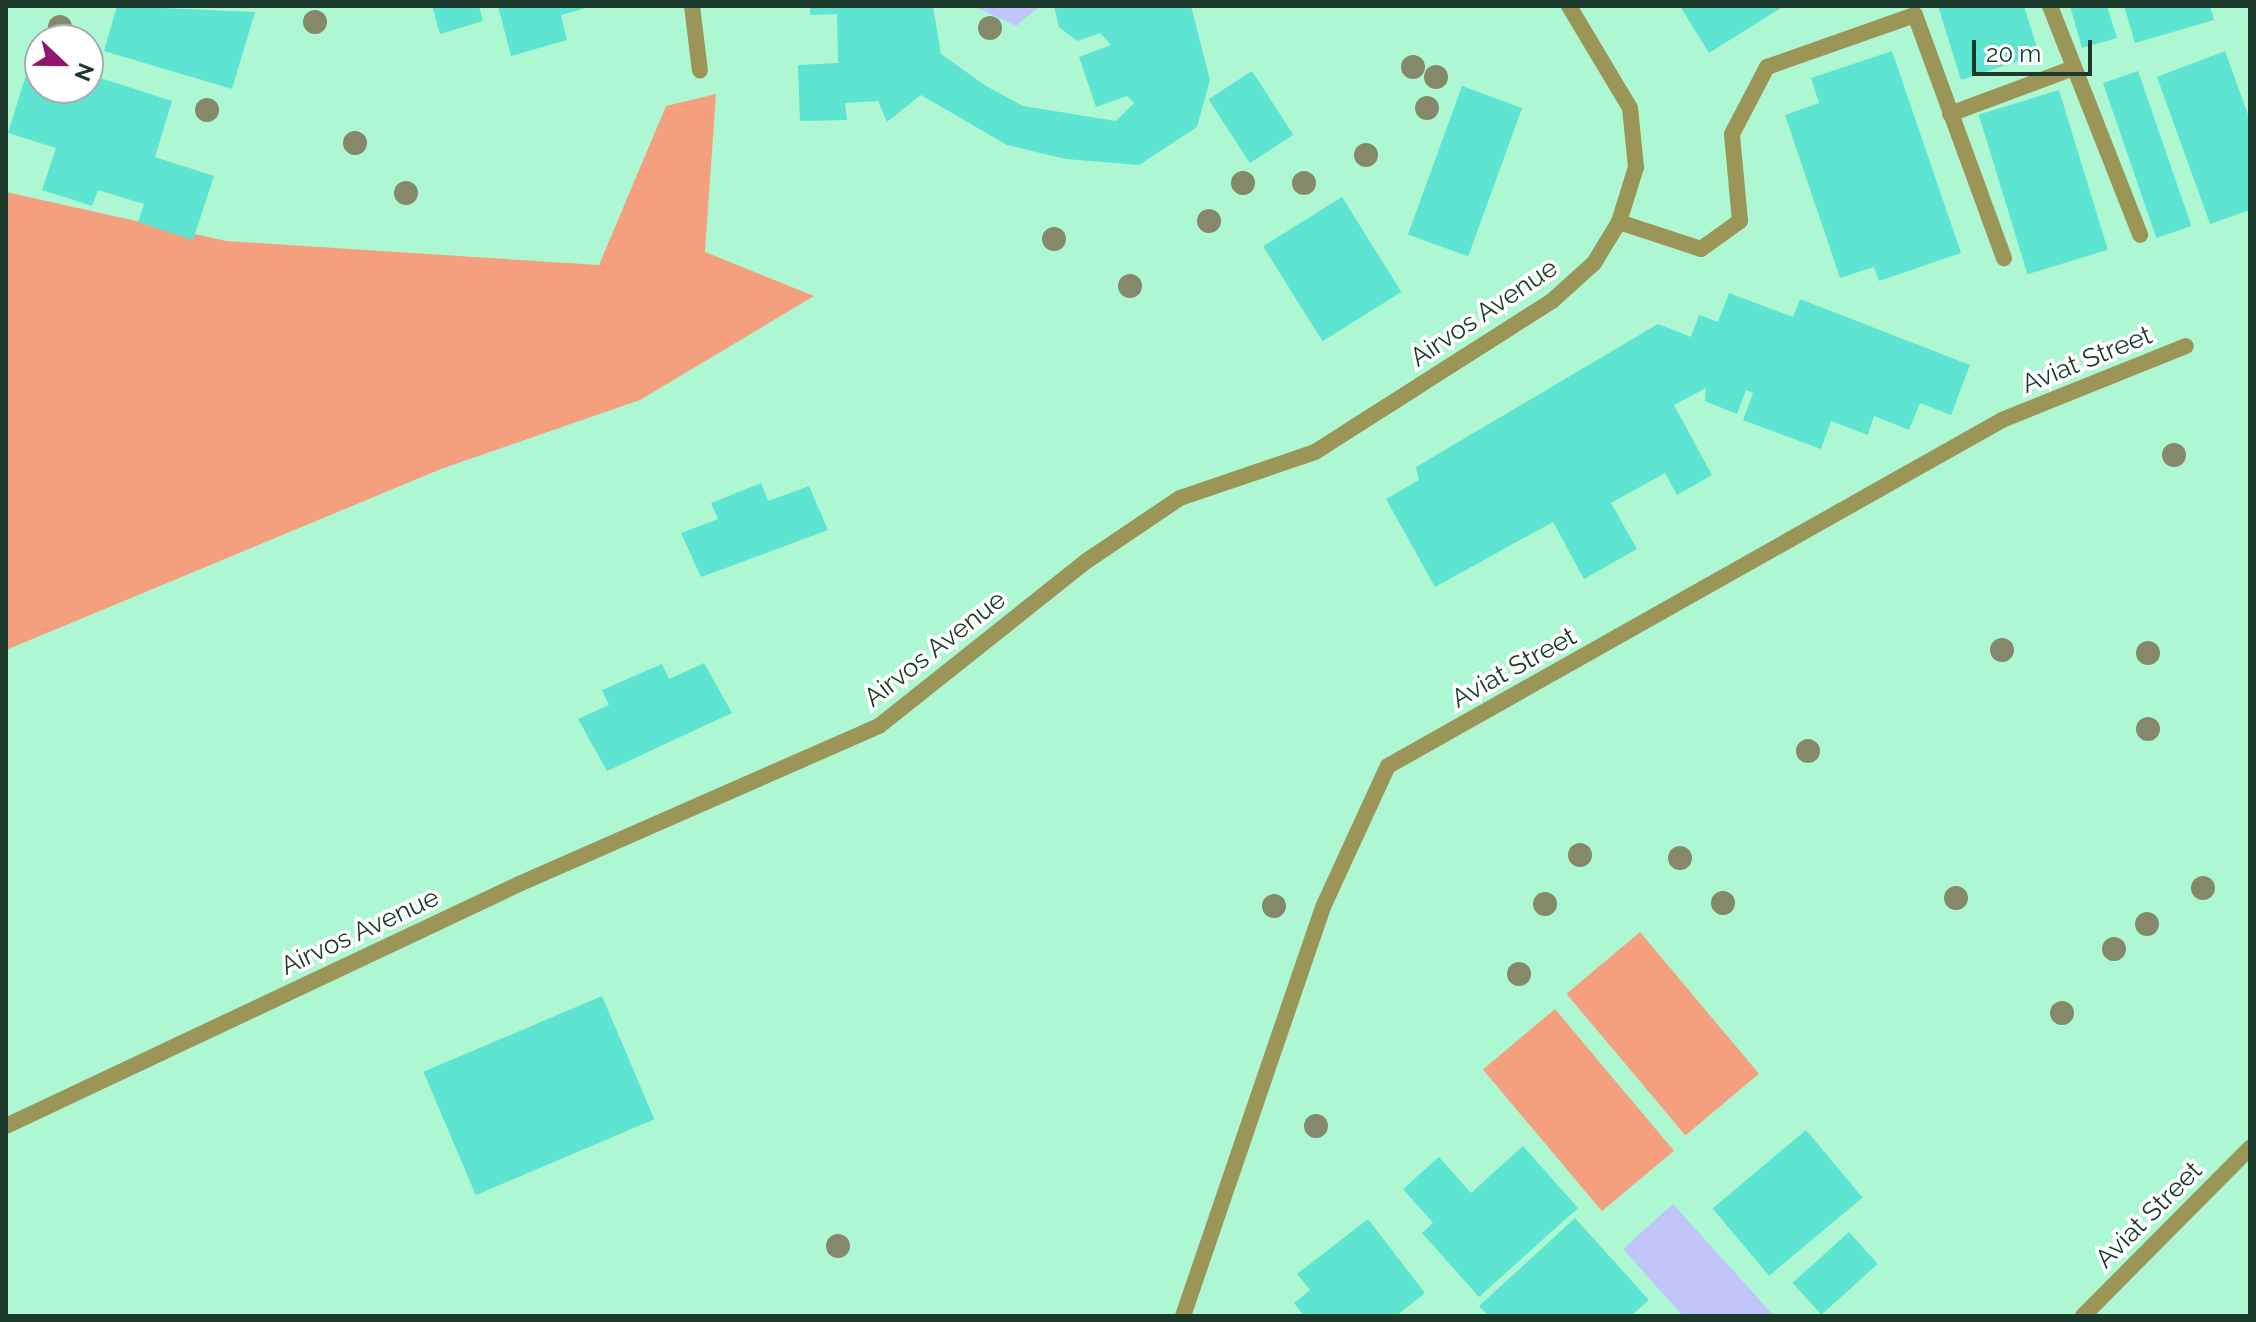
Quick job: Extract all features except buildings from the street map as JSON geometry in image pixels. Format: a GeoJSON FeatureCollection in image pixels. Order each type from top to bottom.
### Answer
{"type":"FeatureCollection","features":[{"type":"Feature","properties":{"kind":"street"},"geometry":{"type":"LineString","coordinates":[[692,6],[700,71]]}},
{"type":"Feature","properties":{"kind":"street","name":"Airvos Avenue"},"geometry":{"type":"LineString","coordinates":[[6,1126],[519,884],[879,726],[1088,560],[1180,498],[1315,452],[1552,301],[1594,263],[1619,222],[1636,167],[1630,108],[1569,6]]}},
{"type":"Feature","properties":{"kind":"street"},"geometry":{"type":"LineString","coordinates":[[2050,6],[2071,69],[2140,235]]}},
{"type":"Feature","properties":{"kind":"street"},"geometry":{"type":"LineString","coordinates":[[1619,222],[1701,249],[1740,221],[1732,134],[1767,67],[1838,38],[1915,15],[2004,258]]}},
{"type":"Feature","properties":{"kind":"street"},"geometry":{"type":"LineString","coordinates":[[1950,114],[2071,69]]}},
{"type":"Feature","properties":{"kind":"street","name":"Aviat Street"},"geometry":{"type":"LineString","coordinates":[[1183,1316],[1323,907],[1388,766],[2002,420],[2186,346]]}},
{"type":"Feature","properties":{"kind":"street","name":"Aviat Street"},"geometry":{"type":"LineString","coordinates":[[2083,1316],[2250,1148]]}},
{"type":"Feature","properties":{"kind":"shaded area"},"geometry":{"type":"Polygon","coordinates":[[[716,94],[705,252],[814,296],[640,400],[441,469],[6,650],[6,192],[226,241],[599,265],[666,106],[716,94]]]}},
{"type":"Feature","properties":{"kind":"shaded area"},"geometry":{"type":"Polygon","coordinates":[[[1640,932],[1759,1074],[1685,1135],[1566,994],[1640,932]]]}},
{"type":"Feature","properties":{"kind":"shaded area"},"geometry":{"type":"Polygon","coordinates":[[[1555,1009],[1674,1151],[1602,1211],[1483,1069],[1555,1009]]]}},
{"type":"Feature","properties":{"kind":"water"},"geometry":{"type":"Polygon","coordinates":[[[974,6],[1040,6],[1016,26],[974,6]]]}},
{"type":"Feature","properties":{"kind":"water"},"geometry":{"type":"Polygon","coordinates":[[[1673,1204],[1774,1316],[1683,1316],[1623,1249],[1673,1204]]]}}]}
